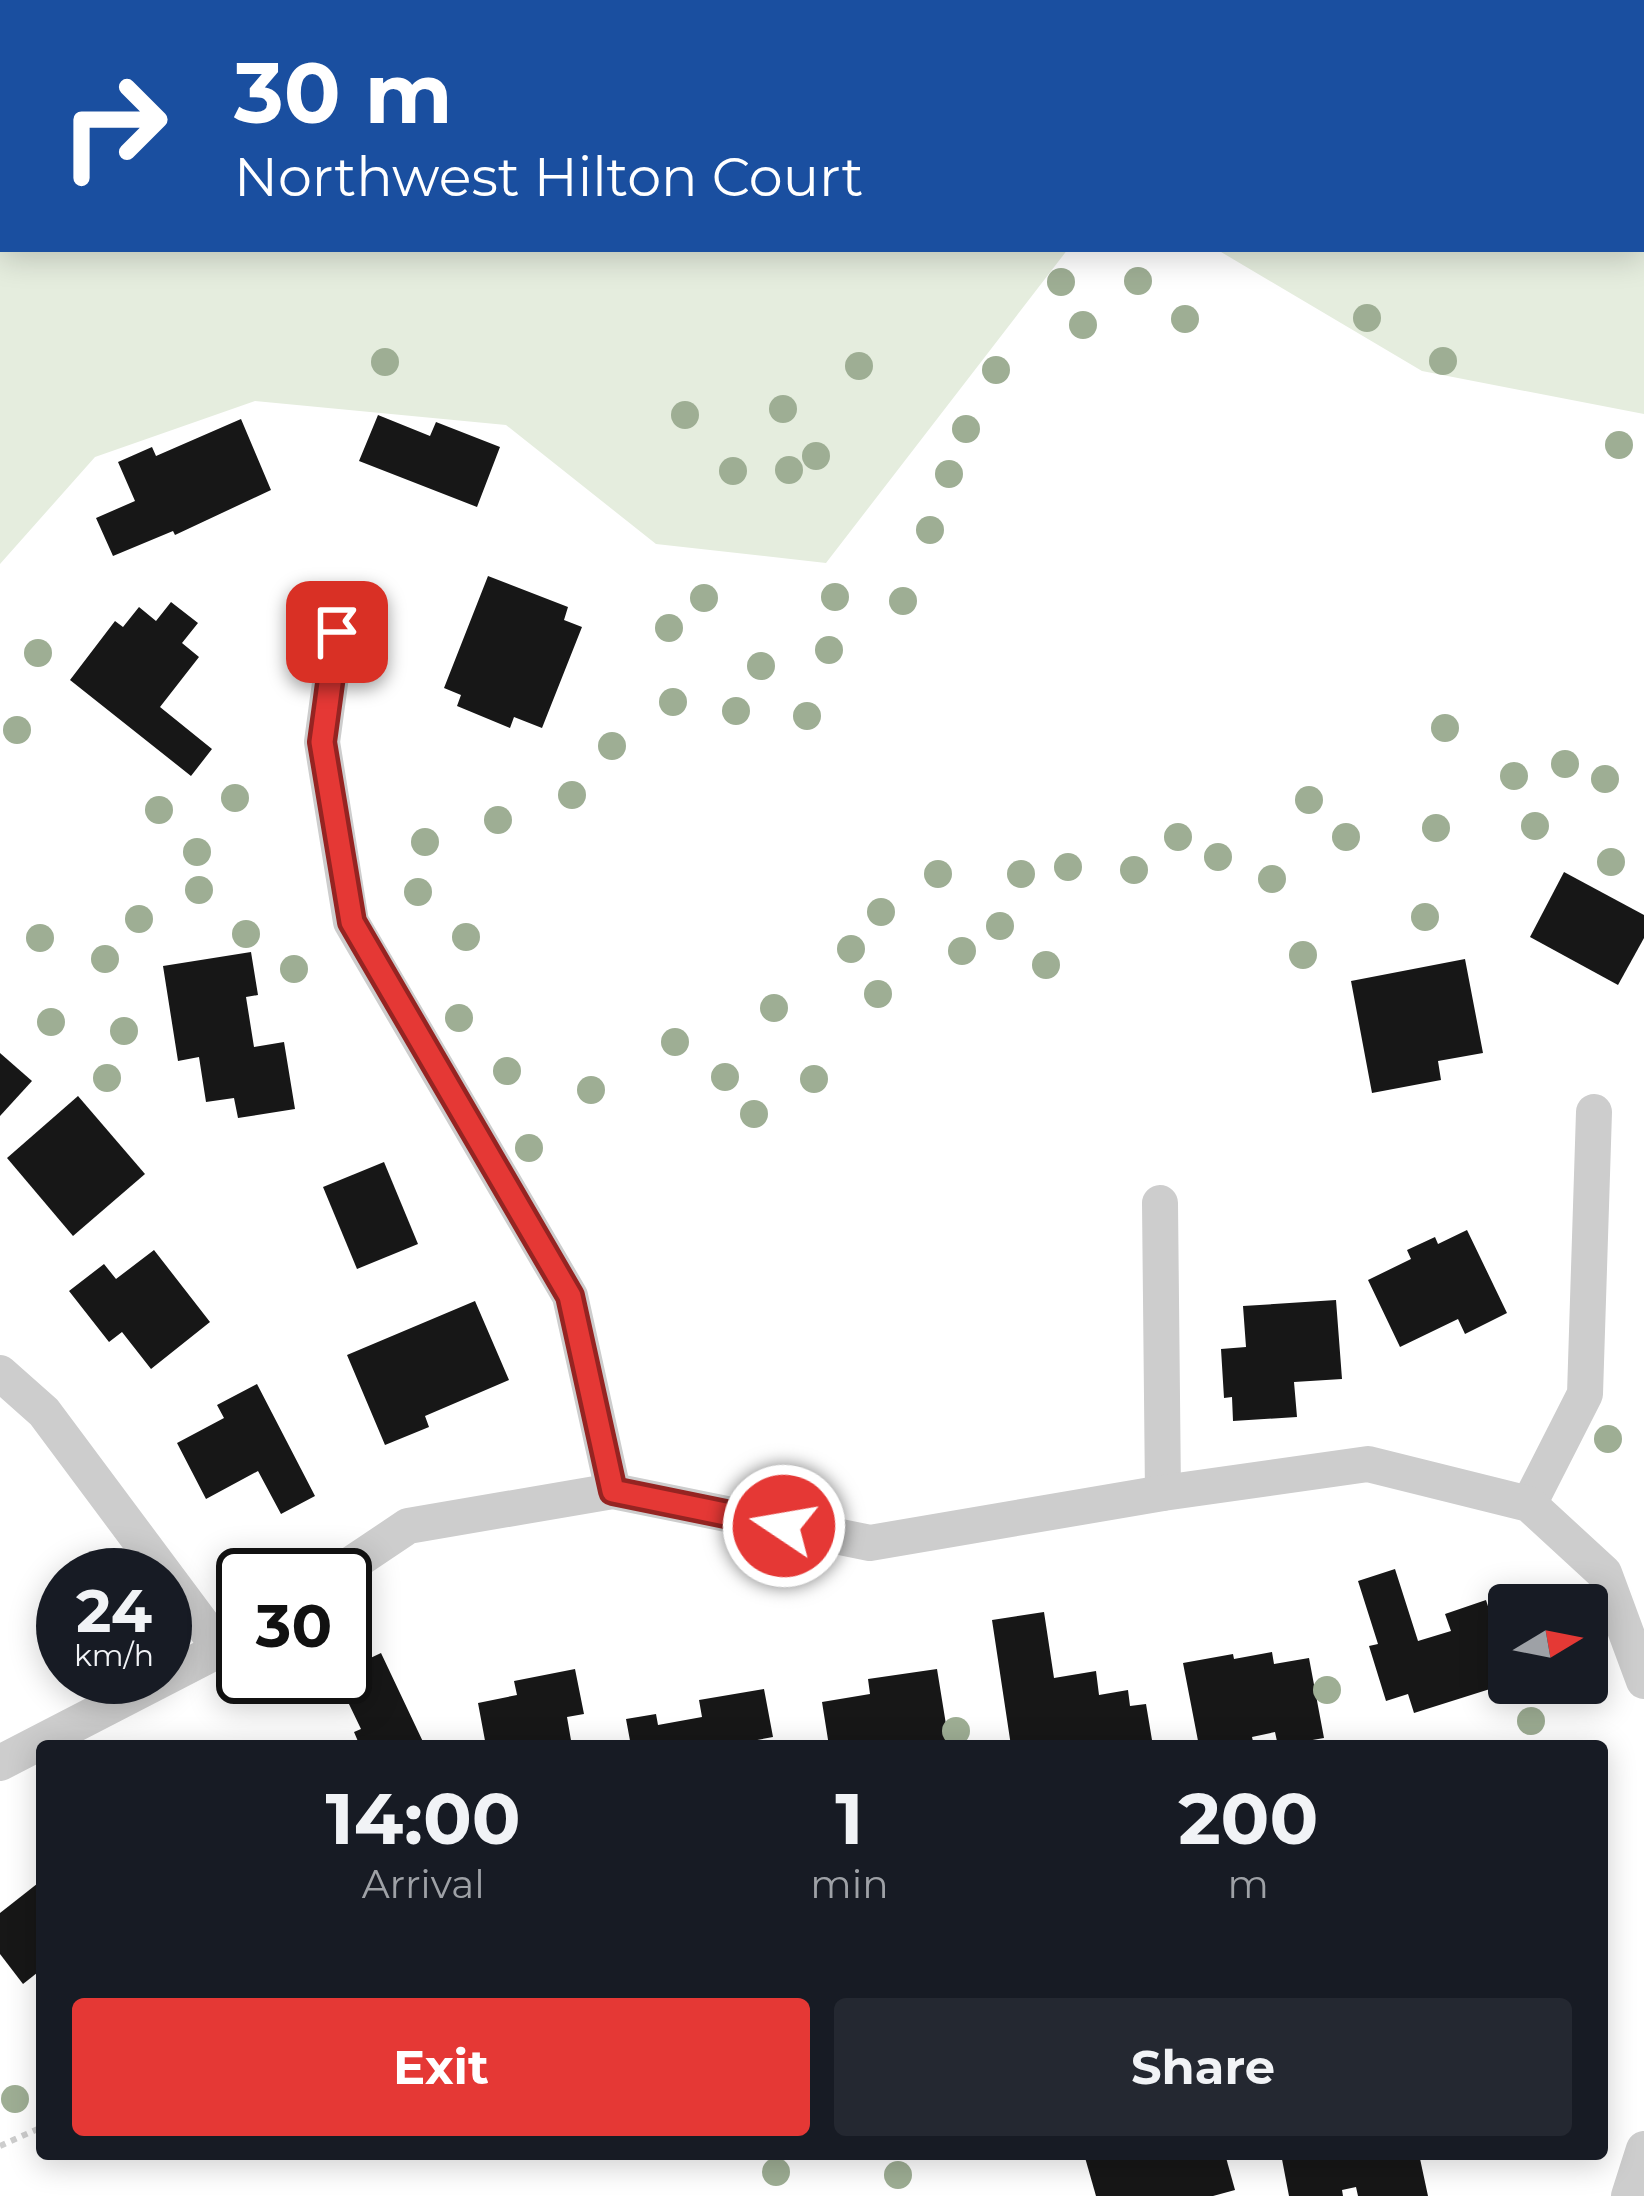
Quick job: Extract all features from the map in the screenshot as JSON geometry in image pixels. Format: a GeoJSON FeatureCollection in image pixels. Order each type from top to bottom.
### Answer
{"type":"FeatureCollection","features":[{"type":"Feature","properties":{"kind":"street"},"geometry":{"type":"LineString","coordinates":[[337,632],[322,742],[352,922],[570,1296],[613,1491]]}},
{"type":"Feature","properties":{"kind":"street"},"geometry":{"type":"LineString","coordinates":[[1528,1504],[1585,1394],[1594,1112]]}},
{"type":"Feature","properties":{"kind":"street"},"geometry":{"type":"LineString","coordinates":[[1160,1203],[1163,1492]]}},
{"type":"Feature","properties":{"kind":"street"},"geometry":{"type":"LineString","coordinates":[[0,1373],[44,1412],[216,1623]]}},
{"type":"Feature","properties":{"kind":"street"},"geometry":{"type":"LineString","coordinates":[[372,1550],[408,1526],[613,1491],[870,1543],[1163,1492],[1368,1464],[1528,1504],[1604,1573],[1644,1681]]}},
{"type":"Feature","properties":{"kind":"street"},"geometry":{"type":"LineString","coordinates":[[45,1740],[216,1653]]}},
{"type":"Feature","properties":{"kind":"street"},"geometry":{"type":"LineString","coordinates":[[0,1763],[36,1745]]}},
{"type":"Feature","properties":{"kind":"street"},"geometry":{"type":"LineString","coordinates":[[1629,2196],[1644,2149]]}},
{"type":"Feature","properties":{"kind":"path"},"geometry":{"type":"LineString","coordinates":[[0,2146],[36,2130]]}},
{"type":"Feature","properties":{"kind":"green space"},"geometry":{"type":"Polygon","coordinates":[[[0,252],[1066,252],[826,563],[656,544],[506,425],[255,401],[95,457],[0,564],[0,252]]]}},
{"type":"Feature","properties":{"kind":"green space"},"geometry":{"type":"Polygon","coordinates":[[[1221,252],[1644,252],[1644,414],[1422,371],[1221,252]]]}},
{"type":"Feature","properties":{"kind":"building"},"geometry":{"type":"Polygon","coordinates":[[[378,415],[430,436],[436,422],[500,447],[477,507],[359,461],[378,415]]]}},
{"type":"Feature","properties":{"kind":"building"},"geometry":{"type":"Polygon","coordinates":[[[241,419],[271,490],[175,535],[173,531],[113,556],[96,518],[135,501],[118,462],[152,447],[156,456],[241,419]]]}},
{"type":"Feature","properties":{"kind":"building"},"geometry":{"type":"Polygon","coordinates":[[[488,576],[568,607],[564,620],[582,627],[542,728],[514,717],[510,728],[457,706],[461,695],[444,688],[488,576]]]}},
{"type":"Feature","properties":{"kind":"building"},"geometry":{"type":"Polygon","coordinates":[[[171,602],[198,623],[182,643],[199,657],[160,707],[212,749],[191,776],[70,680],[115,621],[123,627],[139,607],[156,621],[171,602]]]}},
{"type":"Feature","properties":{"kind":"building"},"geometry":{"type":"Polygon","coordinates":[[[1564,872],[1644,915],[1644,938],[1618,985],[1530,937],[1564,872]]]}},
{"type":"Feature","properties":{"kind":"building"},"geometry":{"type":"Polygon","coordinates":[[[251,952],[258,995],[246,997],[254,1047],[284,1042],[295,1109],[238,1118],[234,1098],[206,1102],[199,1057],[178,1061],[163,966],[251,952]]]}},
{"type":"Feature","properties":{"kind":"building"},"geometry":{"type":"Polygon","coordinates":[[[1465,959],[1483,1053],[1438,1061],[1441,1080],[1372,1093],[1351,981],[1465,959]]]}},
{"type":"Feature","properties":{"kind":"building"},"geometry":{"type":"Polygon","coordinates":[[[0,1053],[32,1081],[0,1116],[0,1053]]]}},
{"type":"Feature","properties":{"kind":"building"},"geometry":{"type":"Polygon","coordinates":[[[78,1096],[145,1174],[73,1236],[7,1158],[78,1096]]]}},
{"type":"Feature","properties":{"kind":"building"},"geometry":{"type":"Polygon","coordinates":[[[384,1162],[418,1244],[357,1269],[323,1187],[384,1162]]]}},
{"type":"Feature","properties":{"kind":"building"},"geometry":{"type":"Polygon","coordinates":[[[1467,1230],[1507,1313],[1465,1334],[1458,1319],[1400,1347],[1368,1280],[1411,1259],[1407,1250],[1435,1237],[1438,1244],[1467,1230]]]}},
{"type":"Feature","properties":{"kind":"building"},"geometry":{"type":"Polygon","coordinates":[[[154,1250],[210,1322],[151,1369],[122,1332],[109,1342],[69,1291],[104,1264],[116,1279],[154,1250]]]}},
{"type":"Feature","properties":{"kind":"building"},"geometry":{"type":"Polygon","coordinates":[[[1336,1300],[1342,1379],[1294,1382],[1297,1417],[1233,1421],[1232,1397],[1224,1398],[1221,1349],[1246,1347],[1243,1306],[1336,1300]]]}},
{"type":"Feature","properties":{"kind":"building"},"geometry":{"type":"Polygon","coordinates":[[[475,1301],[509,1380],[425,1416],[429,1427],[385,1445],[347,1355],[475,1301]]]}},
{"type":"Feature","properties":{"kind":"building"},"geometry":{"type":"Polygon","coordinates":[[[257,1384],[315,1496],[281,1514],[258,1471],[206,1499],[177,1443],[224,1418],[217,1405],[257,1384]]]}},
{"type":"Feature","properties":{"kind":"building"},"geometry":{"type":"Polygon","coordinates":[[[1395,1569],[1418,1641],[1451,1631],[1445,1614],[1486,1600],[1488,1690],[1414,1713],[1408,1694],[1386,1701],[1369,1646],[1378,1644],[1358,1581],[1395,1569]]]}},
{"type":"Feature","properties":{"kind":"building"},"geometry":{"type":"Polygon","coordinates":[[[1044,1612],[1054,1678],[1096,1671],[1099,1695],[1128,1690],[1130,1706],[1146,1704],[1152,1740],[1010,1740],[992,1620],[1044,1612]]]}},
{"type":"Feature","properties":{"kind":"building"},"geometry":{"type":"Polygon","coordinates":[[[1272,1652],[1274,1664],[1309,1658],[1324,1738],[1277,1740],[1275,1732],[1253,1740],[1198,1740],[1183,1663],[1233,1654],[1234,1659],[1272,1652]]]}},
{"type":"Feature","properties":{"kind":"building"},"geometry":{"type":"Polygon","coordinates":[[[381,1653],[422,1740],[357,1740],[354,1732],[361,1729],[349,1704],[372,1704],[372,1657],[381,1653]]]}},
{"type":"Feature","properties":{"kind":"building"},"geometry":{"type":"Polygon","coordinates":[[[575,1669],[584,1714],[567,1717],[571,1740],[485,1740],[478,1703],[517,1695],[514,1681],[575,1669]]]}},
{"type":"Feature","properties":{"kind":"building"},"geometry":{"type":"Polygon","coordinates":[[[937,1669],[949,1740],[828,1740],[822,1702],[870,1694],[868,1679],[937,1669]]]}},
{"type":"Feature","properties":{"kind":"building"},"geometry":{"type":"Polygon","coordinates":[[[764,1689],[773,1737],[630,1740],[626,1719],[656,1714],[658,1725],[702,1717],[699,1700],[764,1689]]]}},
{"type":"Feature","properties":{"kind":"building"},"geometry":{"type":"Polygon","coordinates":[[[36,1885],[36,1974],[23,1984],[0,1954],[0,1913],[36,1885]]]}},
{"type":"Feature","properties":{"kind":"building"},"geometry":{"type":"Polygon","coordinates":[[[1086,2160],[1227,2160],[1235,2190],[1213,2196],[1096,2196],[1086,2160]]]}},
{"type":"Feature","properties":{"kind":"building"},"geometry":{"type":"Polygon","coordinates":[[[1282,2160],[1420,2160],[1428,2196],[1358,2196],[1356,2187],[1342,2190],[1343,2196],[1289,2196],[1282,2160]]]}},
{"type":"Feature","properties":{"kind":"route"},"geometry":{"type":"LineString","coordinates":[[337,632],[322,742],[352,922],[570,1296],[613,1491],[784,1526]]}}]}
